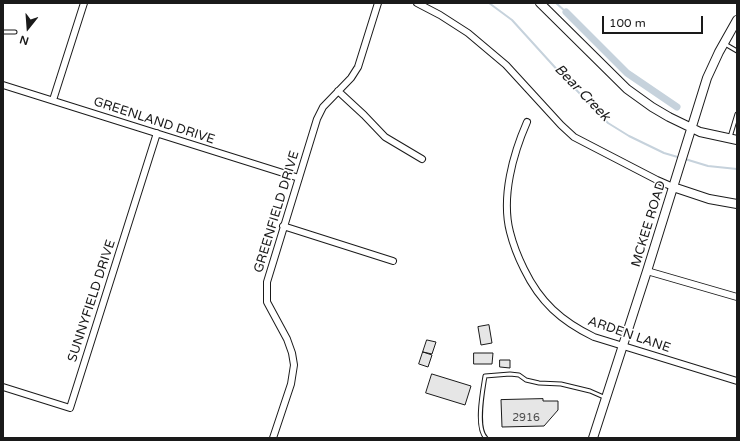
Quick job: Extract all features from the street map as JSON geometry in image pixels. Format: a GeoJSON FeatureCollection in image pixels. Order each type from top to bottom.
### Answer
{"type":"FeatureCollection","features":[{"type":"Feature","properties":{"kind":"street"},"geometry":{"type":"LineString","coordinates":[[53,100],[84,3]]}},
{"type":"Feature","properties":{"kind":"street","name":"GREENFIELD DRIVE"},"geometry":{"type":"LineString","coordinates":[[273,438],[291,384],[294,365],[287,339],[267,302],[267,282],[317,118],[323,107],[351,78],[358,67],[378,3]]}},
{"type":"Feature","properties":{"kind":"street"},"geometry":{"type":"LineString","coordinates":[[416,3],[440,15],[468,33],[506,66],[574,137],[619,161],[709,199],[737,204]]}},
{"type":"Feature","properties":{"kind":"street"},"geometry":{"type":"LineString","coordinates":[[540,3],[627,89],[652,107],[700,132],[733,139]]}},
{"type":"Feature","properties":{"kind":"street","name":"MCKEE ROAD"},"geometry":{"type":"LineString","coordinates":[[593,438],[707,78],[737,20]]}},
{"type":"Feature","properties":{"kind":"street","name":"GREENLAND DRIVE"},"geometry":{"type":"LineString","coordinates":[[3,85],[299,178]]}},
{"type":"Feature","properties":{"kind":"street"},"geometry":{"type":"LineString","coordinates":[[338,91],[385,137],[422,159]]}},
{"type":"Feature","properties":{"kind":"street","name":"ARDEN LANE"},"geometry":{"type":"LineString","coordinates":[[527,122],[516,149],[511,168],[507,211],[509,231],[521,262],[538,294],[553,310],[585,332],[623,346],[737,381]]}},
{"type":"Feature","properties":{"kind":"street","name":"SUNNYFIELD DRIVE"},"geometry":{"type":"LineString","coordinates":[[3,386],[70,408],[157,133]]}},
{"type":"Feature","properties":{"kind":"street"},"geometry":{"type":"LineString","coordinates":[[284,226],[393,261]]}},
{"type":"Feature","properties":{"kind":"street"},"geometry":{"type":"LineString","coordinates":[[647,271],[737,297]]}},
{"type":"Feature","properties":{"kind":"lane"},"geometry":{"type":"LineString","coordinates":[[3,32],[15,32]]}},
{"type":"Feature","properties":{"kind":"lane"},"geometry":{"type":"LineString","coordinates":[[724,43],[737,51]]}},
{"type":"Feature","properties":{"kind":"lane"},"geometry":{"type":"LineString","coordinates":[[733,139],[737,114]]}},
{"type":"Feature","properties":{"kind":"lane"},"geometry":{"type":"LineString","coordinates":[[486,438],[483,436],[480,416],[485,376],[510,374],[519,375],[526,380],[539,383],[561,384],[590,391],[606,398]]}},
{"type":"Feature","properties":{"kind":"building"},"geometry":{"type":"Polygon","coordinates":[[[489,325],[492,343],[481,345],[478,327],[489,325]]]}},
{"type":"Feature","properties":{"kind":"building"},"geometry":{"type":"Polygon","coordinates":[[[427,340],[436,342],[432,354],[423,352],[427,340]]]}},
{"type":"Feature","properties":{"kind":"building"},"geometry":{"type":"Polygon","coordinates":[[[423,352],[432,355],[428,367],[419,364],[423,352]]]}},
{"type":"Feature","properties":{"kind":"building"},"geometry":{"type":"Polygon","coordinates":[[[474,353],[493,353],[492,364],[474,364],[474,353]]]}},
{"type":"Feature","properties":{"kind":"building"},"geometry":{"type":"Polygon","coordinates":[[[500,360],[510,360],[510,368],[500,367],[500,360]]]}},
{"type":"Feature","properties":{"kind":"building"},"geometry":{"type":"Polygon","coordinates":[[[432,374],[471,386],[465,405],[426,393],[432,374]]]}},
{"type":"Feature","properties":{"kind":"building"},"geometry":{"type":"Polygon","coordinates":[[[543,399],[543,401],[558,401],[558,410],[544,426],[502,427],[501,400],[543,399]]]}},
{"type":"Feature","properties":{"kind":"waterway","name":"Bear Creek"},"geometry":{"type":"LineString","coordinates":[[489,3],[512,20],[608,123],[629,136],[664,153],[681,158]]}},
{"type":"Feature","properties":{"kind":"waterway"},"geometry":{"type":"LineString","coordinates":[[556,3],[566,12]]}},
{"type":"Feature","properties":{"kind":"waterway"},"geometry":{"type":"LineString","coordinates":[[566,12],[627,73],[677,107]]}},
{"type":"Feature","properties":{"kind":"waterway","name":"Bear Creek"},"geometry":{"type":"LineString","coordinates":[[685,159],[708,166],[737,169]]}}]}
